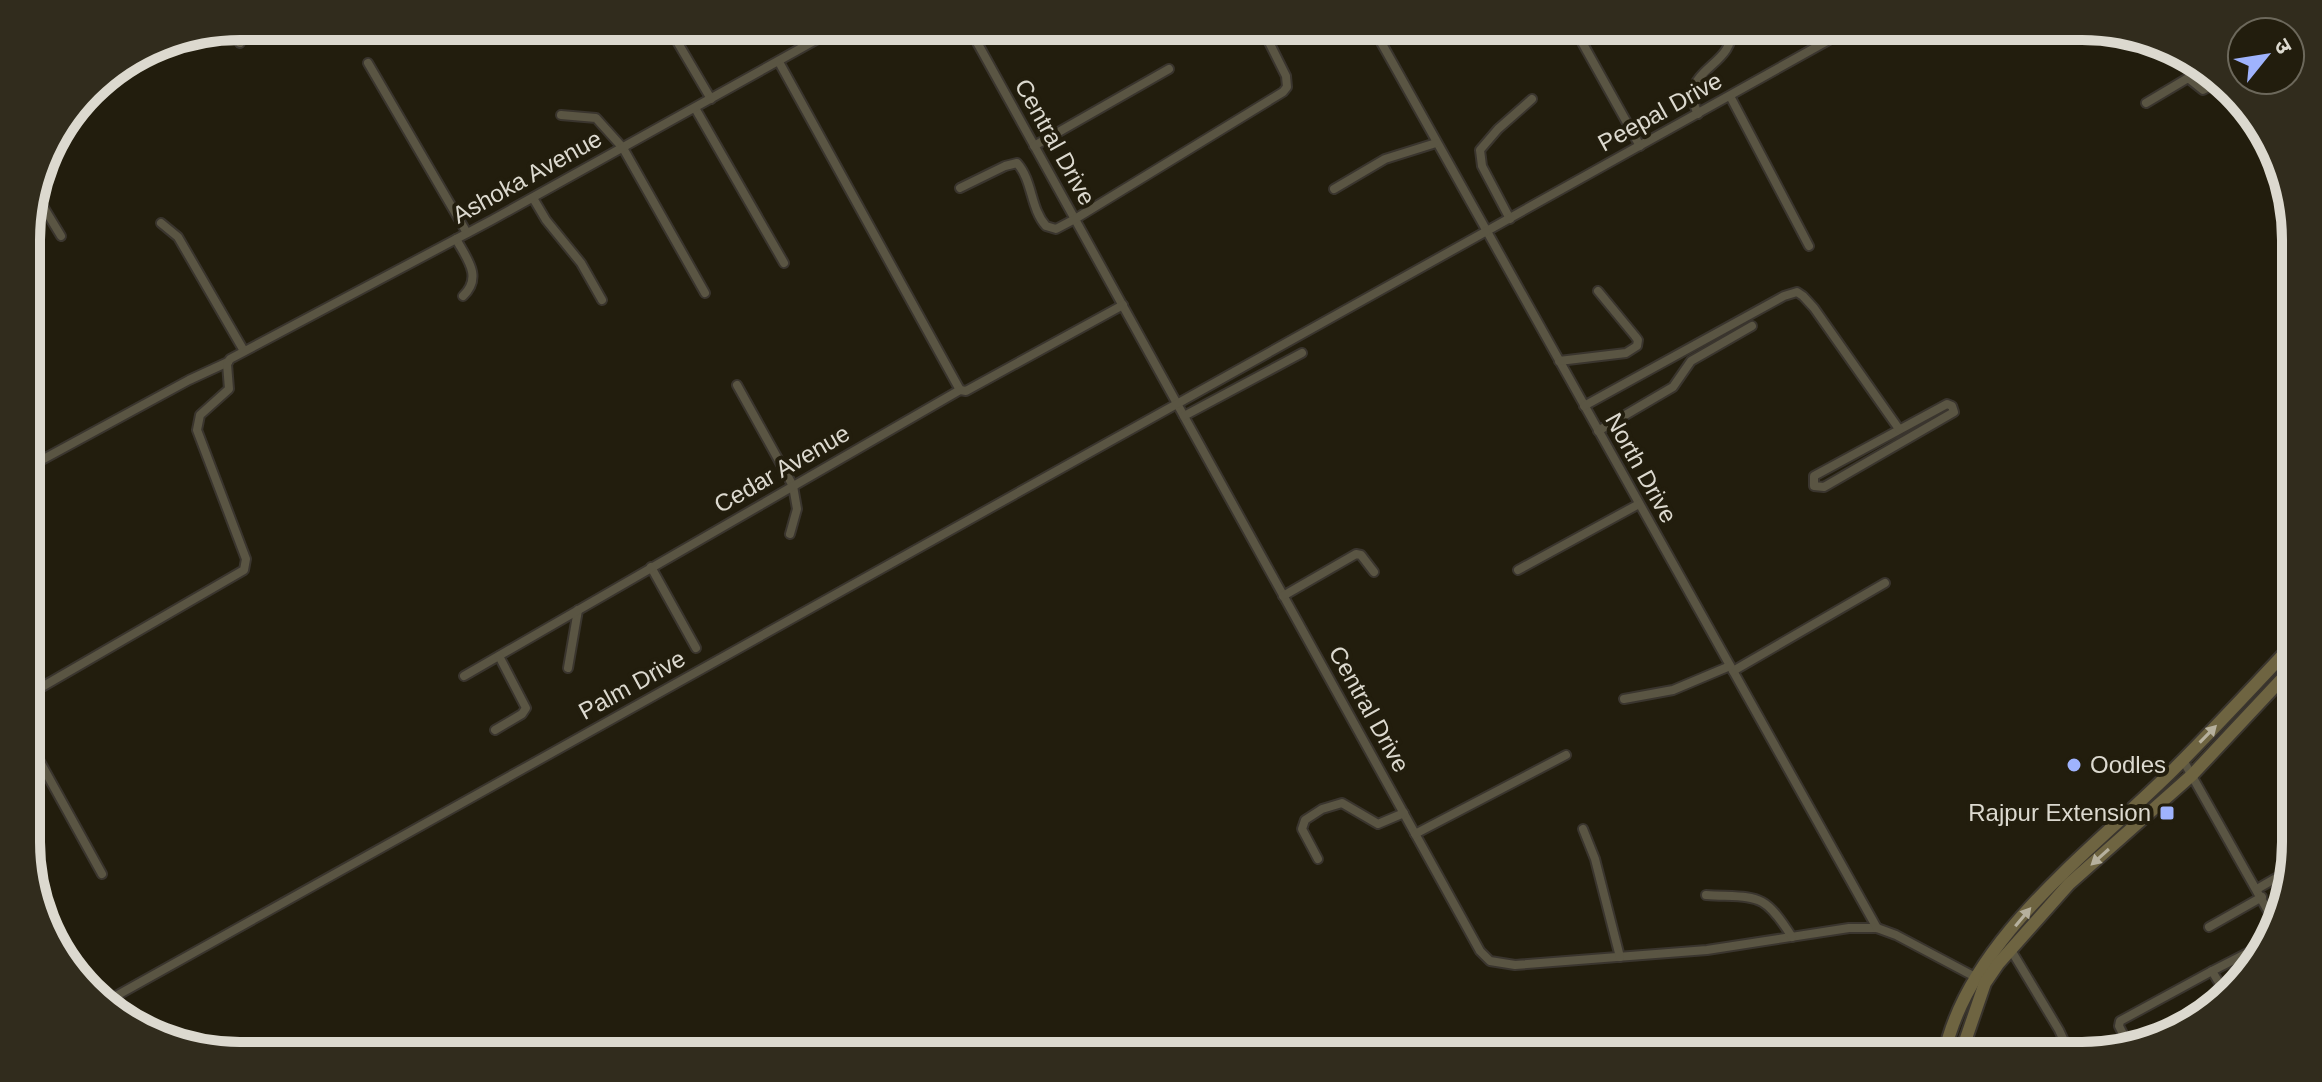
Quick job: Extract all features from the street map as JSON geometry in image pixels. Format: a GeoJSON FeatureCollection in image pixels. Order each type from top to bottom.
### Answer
{"type":"FeatureCollection","features":[{"type":"Feature","properties":{"kind":"main road"},"geometry":{"type":"LineString","coordinates":[[1948,1042],[1952,1025],[1980,980],[2059,875],[2183,760],[2282,656]]}},
{"type":"Feature","properties":{"kind":"main road"},"geometry":{"type":"LineString","coordinates":[[1964,1042],[1980,980],[2069,884],[2192,775],[2282,679]]}},
{"type":"Feature","properties":{"kind":"street"},"geometry":{"type":"LineString","coordinates":[[676,40],[711,99]]}},
{"type":"Feature","properties":{"kind":"street","name":"Ashoka Avenue"},"geometry":{"type":"LineString","coordinates":[[40,461],[533,198],[817,40]]}},
{"type":"Feature","properties":{"kind":"street","name":"Central Drive"},"geometry":{"type":"LineString","coordinates":[[976,40],[1480,951],[1490,961],[1515,965],[1707,950],[1849,928],[1877,928],[1980,980]]}},
{"type":"Feature","properties":{"kind":"street"},"geometry":{"type":"LineString","coordinates":[[960,188],[1017,163],[1026,178],[1035,209],[1046,226],[1056,229],[1283,92],[1287,87],[1286,76],[1268,40]]}},
{"type":"Feature","properties":{"kind":"street","name":"North Drive"},"geometry":{"type":"LineString","coordinates":[[1380,40],[1877,928]]}},
{"type":"Feature","properties":{"kind":"street"},"geometry":{"type":"LineString","coordinates":[[1581,40],[1640,146]]}},
{"type":"Feature","properties":{"kind":"street"},"geometry":{"type":"LineString","coordinates":[[1698,114],[1691,97],[1692,90],[1703,73],[1726,53],[1731,40]]}},
{"type":"Feature","properties":{"kind":"street","name":"Peepal Drive"},"geometry":{"type":"LineString","coordinates":[[1486,233],[1829,40]]}},
{"type":"Feature","properties":{"kind":"street"},"geometry":{"type":"LineString","coordinates":[[779,62],[960,390]]}},
{"type":"Feature","properties":{"kind":"street"},"geometry":{"type":"LineString","coordinates":[[368,63],[467,233]]}},
{"type":"Feature","properties":{"kind":"street"},"geometry":{"type":"LineString","coordinates":[[1034,146],[1169,69]]}},
{"type":"Feature","properties":{"kind":"street"},"geometry":{"type":"LineString","coordinates":[[2146,103],[2188,78],[2203,90],[2210,87]]}},
{"type":"Feature","properties":{"kind":"street"},"geometry":{"type":"LineString","coordinates":[[1730,96],[1809,246]]}},
{"type":"Feature","properties":{"kind":"street"},"geometry":{"type":"LineString","coordinates":[[1510,219],[1482,166],[1480,150],[1532,99]]}},
{"type":"Feature","properties":{"kind":"street"},"geometry":{"type":"LineString","coordinates":[[695,108],[784,263]]}},
{"type":"Feature","properties":{"kind":"street"},"geometry":{"type":"LineString","coordinates":[[561,115],[596,118],[623,148],[705,293]]}},
{"type":"Feature","properties":{"kind":"street"},"geometry":{"type":"LineString","coordinates":[[1334,189],[1385,159],[1436,143]]}},
{"type":"Feature","properties":{"kind":"street"},"geometry":{"type":"LineString","coordinates":[[533,198],[546,220],[581,263],[602,300]]}},
{"type":"Feature","properties":{"kind":"street"},"geometry":{"type":"LineString","coordinates":[[43,207],[61,236]]}},
{"type":"Feature","properties":{"kind":"street"},"geometry":{"type":"LineString","coordinates":[[161,223],[178,237],[244,351]]}},
{"type":"Feature","properties":{"kind":"street","name":"Palm Drive"},"geometry":{"type":"LineString","coordinates":[[114,997],[1486,233]]}},
{"type":"Feature","properties":{"kind":"street"},"geometry":{"type":"LineString","coordinates":[[456,239],[474,277],[463,296]]}},
{"type":"Feature","properties":{"kind":"street"},"geometry":{"type":"LineString","coordinates":[[1559,361],[1626,353],[1637,346],[1638,340],[1598,291]]}},
{"type":"Feature","properties":{"kind":"street"},"geometry":{"type":"LineString","coordinates":[[1584,406],[1784,296],[1797,292],[1814,308],[1899,429]]}},
{"type":"Feature","properties":{"kind":"street","name":"Cedar Avenue"},"geometry":{"type":"LineString","coordinates":[[464,676],[960,390],[966,391],[1123,305]]}},
{"type":"Feature","properties":{"kind":"street"},"geometry":{"type":"LineString","coordinates":[[1598,431],[1673,387],[1691,361],[1752,326]]}},
{"type":"Feature","properties":{"kind":"street"},"geometry":{"type":"LineString","coordinates":[[1184,416],[1302,353]]}},
{"type":"Feature","properties":{"kind":"street"},"geometry":{"type":"LineString","coordinates":[[40,688],[244,570],[246,559],[197,430],[200,415],[229,389],[229,360]]}},
{"type":"Feature","properties":{"kind":"street"},"geometry":{"type":"LineString","coordinates":[[737,385],[793,486],[797,509],[790,534]]}},
{"type":"Feature","properties":{"kind":"street"},"geometry":{"type":"LineString","coordinates":[[1947,404],[1952,406],[1952,413],[1925,430],[1824,487],[1814,486],[1814,476],[1899,429],[1947,404]]}},
{"type":"Feature","properties":{"kind":"street"},"geometry":{"type":"LineString","coordinates":[[1518,570],[1639,504]]}},
{"type":"Feature","properties":{"kind":"street"},"geometry":{"type":"LineString","coordinates":[[1283,596],[1356,554],[1365,559],[1374,572]]}},
{"type":"Feature","properties":{"kind":"street"},"geometry":{"type":"LineString","coordinates":[[651,567],[696,648]]}},
{"type":"Feature","properties":{"kind":"street"},"geometry":{"type":"LineString","coordinates":[[1624,699],[1673,690],[1731,668],[1885,583]]}},
{"type":"Feature","properties":{"kind":"street"},"geometry":{"type":"LineString","coordinates":[[568,668],[578,610]]}},
{"type":"Feature","properties":{"kind":"street"},"geometry":{"type":"LineString","coordinates":[[495,730],[522,714],[526,708],[499,656]]}},
{"type":"Feature","properties":{"kind":"street"},"geometry":{"type":"LineString","coordinates":[[1415,834],[1566,755]]}},
{"type":"Feature","properties":{"kind":"street"},"geometry":{"type":"LineString","coordinates":[[2183,760],[2269,912]]}},
{"type":"Feature","properties":{"kind":"street"},"geometry":{"type":"LineString","coordinates":[[40,762],[102,874]]}},
{"type":"Feature","properties":{"kind":"street"},"geometry":{"type":"LineString","coordinates":[[1318,859],[1302,829],[1305,820],[1322,809],[1342,803],[1378,824],[1404,813]]}},
{"type":"Feature","properties":{"kind":"street"},"geometry":{"type":"LineString","coordinates":[[1583,829],[1595,859],[1620,957]]}},
{"type":"Feature","properties":{"kind":"street"},"geometry":{"type":"LineString","coordinates":[[2209,927],[2278,879]]}},
{"type":"Feature","properties":{"kind":"street"},"geometry":{"type":"LineString","coordinates":[[1706,895],[1760,899],[1777,913],[1792,937]]}},
{"type":"Feature","properties":{"kind":"street"},"geometry":{"type":"LineString","coordinates":[[2011,950],[2064,1042]]}},
{"type":"Feature","properties":{"kind":"street"},"geometry":{"type":"LineString","coordinates":[[2125,1037],[2120,1021],[2248,952]]}},
{"type":"Feature","properties":{"kind":"street"},"geometry":{"type":"LineString","coordinates":[[2212,971],[2221,985]]}},
{"type":"Feature","properties":{"kind":"place","name":"Oodles"},"geometry":{"type":"Point","coordinates":[2074,765]}},
{"type":"Feature","properties":{"kind":"place","name":"Rajpur Extension"},"geometry":{"type":"Point","coordinates":[2167,813]}}]}
